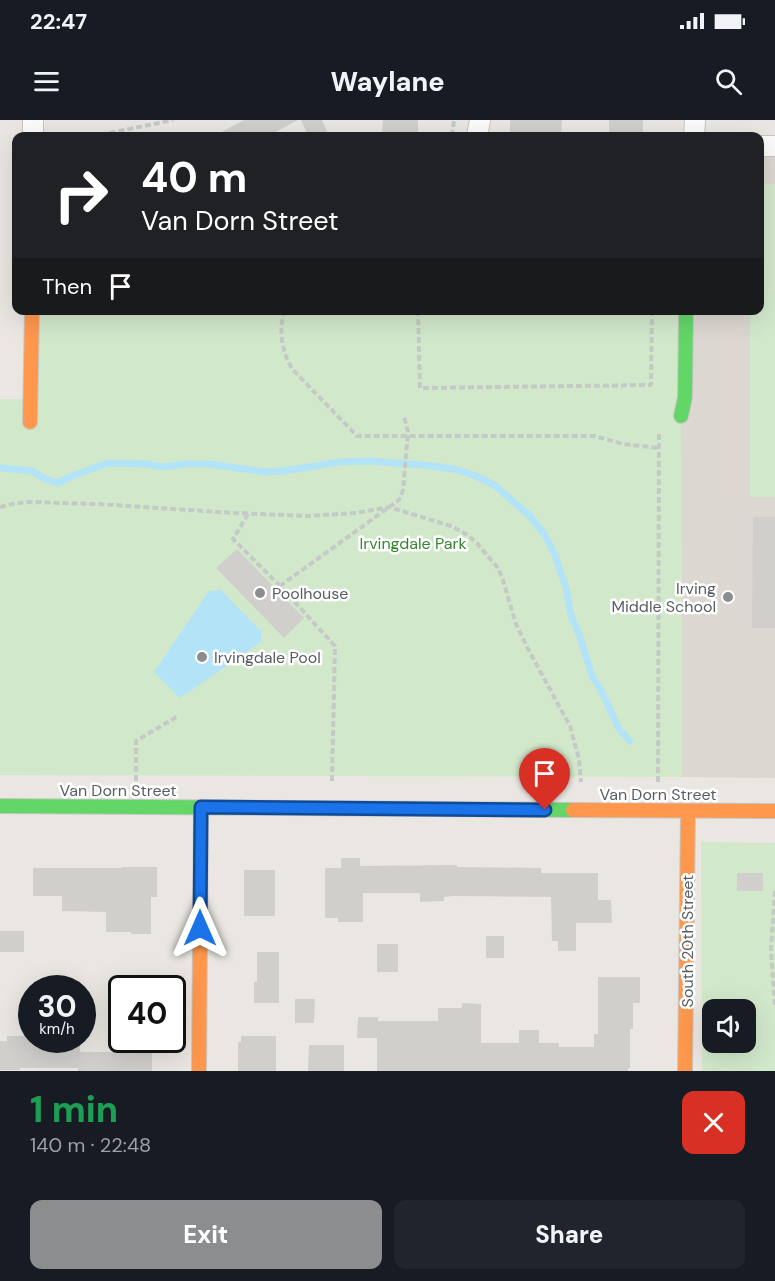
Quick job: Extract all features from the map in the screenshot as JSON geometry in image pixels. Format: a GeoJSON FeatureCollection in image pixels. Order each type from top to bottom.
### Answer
{"type":"FeatureCollection","features":[{"type":"Feature","properties":{"kind":"main road"},"geometry":{"type":"LineString","coordinates":[[30,422],[32,315]]}},
{"type":"Feature","properties":{"kind":"main road"},"geometry":{"type":"LineString","coordinates":[[681,417],[685,397],[686,315]]}},
{"type":"Feature","properties":{"kind":"main road","name":"Van Dorn Street"},"geometry":{"type":"LineString","coordinates":[[0,806],[775,811]]}},
{"type":"Feature","properties":{"kind":"main road"},"geometry":{"type":"LineString","coordinates":[[199,1071],[201,807]]}},
{"type":"Feature","properties":{"kind":"main road","name":"South 20th Street"},"geometry":{"type":"LineString","coordinates":[[686,1071],[688,811]]}},
{"type":"Feature","properties":{"kind":"path"},"geometry":{"type":"LineString","coordinates":[[114,132],[173,120]]}},
{"type":"Feature","properties":{"kind":"path"},"geometry":{"type":"LineString","coordinates":[[283,315],[282,344],[285,358],[292,370],[357,436],[595,435],[623,444],[659,448]]}},
{"type":"Feature","properties":{"kind":"path"},"geometry":{"type":"LineString","coordinates":[[418,315],[420,388],[651,385],[652,315]]}},
{"type":"Feature","properties":{"kind":"path"},"geometry":{"type":"LineString","coordinates":[[280,586],[399,500],[403,490],[407,436],[404,417]]}},
{"type":"Feature","properties":{"kind":"path"},"geometry":{"type":"LineString","coordinates":[[658,782],[659,432]]}},
{"type":"Feature","properties":{"kind":"path"},"geometry":{"type":"LineString","coordinates":[[0,507],[29,502],[98,504],[306,516],[356,513],[389,507],[451,525],[476,542],[497,567],[516,624],[570,726],[577,752],[581,782]]}},
{"type":"Feature","properties":{"kind":"path"},"geometry":{"type":"LineString","coordinates":[[249,514],[233,539],[280,586],[334,646],[332,781]]}},
{"type":"Feature","properties":{"kind":"path"},"geometry":{"type":"LineString","coordinates":[[136,781],[136,741],[178,716]]}},
{"type":"Feature","properties":{"kind":"path"},"geometry":{"type":"LineString","coordinates":[[775,893],[771,950],[775,1006]]}},
{"type":"Feature","properties":{"kind":"shaded area","name":"Irving Middle School"},"geometry":{"type":"Polygon","coordinates":[[[764,146],[775,146],[775,778],[682,777],[681,416],[686,315],[764,315],[764,146]]]}},
{"type":"Feature","properties":{"kind":"green space"},"geometry":{"type":"Polygon","coordinates":[[[764,184],[775,184],[775,497],[750,497],[750,315],[764,315],[764,184]]]}},
{"type":"Feature","properties":{"kind":"green space","name":"Irvingdale Park"},"geometry":{"type":"Polygon","coordinates":[[[32,315],[686,315],[681,417],[682,777],[0,775],[0,399],[30,399],[32,315]]]}},
{"type":"Feature","properties":{"kind":"green space"},"geometry":{"type":"Polygon","coordinates":[[[701,842],[775,843],[775,1071],[702,1071],[701,842]]]}},
{"type":"Feature","properties":{"kind":"water","name":"Irvingdale Pool"},"geometry":{"type":"Polygon","coordinates":[[[221,590],[261,631],[261,642],[180,698],[154,672],[209,591],[221,590]]]}},
{"type":"Feature","properties":{"kind":"building"},"geometry":{"type":"Polygon","coordinates":[[[244,120],[298,120],[276,132],[222,132],[244,120]]]}},
{"type":"Feature","properties":{"kind":"building"},"geometry":{"type":"Polygon","coordinates":[[[301,120],[322,120],[327,132],[306,132],[301,120]]]}},
{"type":"Feature","properties":{"kind":"building"},"geometry":{"type":"Polygon","coordinates":[[[383,120],[418,120],[418,132],[382,132],[383,120]]]}},
{"type":"Feature","properties":{"kind":"building"},"geometry":{"type":"Polygon","coordinates":[[[510,120],[562,120],[561,132],[510,132],[510,120]]]}},
{"type":"Feature","properties":{"kind":"building"},"geometry":{"type":"Polygon","coordinates":[[[609,120],[643,120],[643,132],[609,132],[609,120]]]}},
{"type":"Feature","properties":{"kind":"building","name":"Irving Middle School"},"geometry":{"type":"Polygon","coordinates":[[[753,517],[775,517],[775,628],[752,628],[753,517]]]}},
{"type":"Feature","properties":{"kind":"building","name":"Poolhouse"},"geometry":{"type":"Polygon","coordinates":[[[237,549],[304,618],[284,638],[216,568],[237,549]]]}},
{"type":"Feature","properties":{"kind":"building"},"geometry":{"type":"Polygon","coordinates":[[[341,858],[360,858],[360,866],[457,865],[457,867],[541,868],[541,873],[598,873],[598,900],[611,900],[612,923],[576,923],[576,951],[558,951],[558,941],[552,941],[551,897],[453,896],[444,897],[444,901],[420,902],[420,893],[363,893],[363,922],[338,922],[338,918],[325,918],[325,868],[341,868],[341,858]]]}},
{"type":"Feature","properties":{"kind":"building"},"geometry":{"type":"Polygon","coordinates":[[[157,867],[157,897],[151,897],[151,934],[106,932],[106,912],[62,911],[62,896],[33,896],[33,868],[157,867]]]}},
{"type":"Feature","properties":{"kind":"building"},"geometry":{"type":"Polygon","coordinates":[[[244,870],[275,870],[275,916],[244,916],[244,870]]]}},
{"type":"Feature","properties":{"kind":"building"},"geometry":{"type":"Polygon","coordinates":[[[737,873],[763,873],[763,891],[737,891],[737,873]]]}},
{"type":"Feature","properties":{"kind":"building"},"geometry":{"type":"Polygon","coordinates":[[[0,931],[24,931],[24,952],[0,952],[0,931]]]}},
{"type":"Feature","properties":{"kind":"building"},"geometry":{"type":"Polygon","coordinates":[[[486,936],[504,936],[504,958],[486,958],[486,936]]]}},
{"type":"Feature","properties":{"kind":"building"},"geometry":{"type":"Polygon","coordinates":[[[377,944],[398,944],[398,972],[377,972],[377,944]]]}},
{"type":"Feature","properties":{"kind":"building"},"geometry":{"type":"Polygon","coordinates":[[[257,952],[279,952],[279,1003],[254,1003],[257,952]]]}},
{"type":"Feature","properties":{"kind":"building"},"geometry":{"type":"Polygon","coordinates":[[[598,977],[640,977],[640,1003],[633,1003],[633,1029],[630,1029],[630,1068],[628,1071],[377,1071],[377,1038],[357,1038],[358,1017],[378,1017],[378,1021],[438,1021],[438,1008],[462,1008],[462,1003],[481,1004],[481,1043],[519,1043],[519,1030],[539,1030],[539,1043],[559,1043],[559,1047],[594,1047],[594,1034],[598,1034],[598,977]]]}},
{"type":"Feature","properties":{"kind":"building"},"geometry":{"type":"Polygon","coordinates":[[[295,999],[315,999],[314,1023],[295,1023],[295,999]]]}},
{"type":"Feature","properties":{"kind":"building"},"geometry":{"type":"Polygon","coordinates":[[[7,1036],[18,1036],[18,1053],[152,1053],[152,1071],[78,1071],[78,1068],[0,1070],[0,1041],[7,1041],[7,1036]]]}},
{"type":"Feature","properties":{"kind":"building"},"geometry":{"type":"Polygon","coordinates":[[[241,1036],[276,1036],[276,1071],[238,1071],[238,1042],[241,1042],[241,1036]]]}},
{"type":"Feature","properties":{"kind":"building"},"geometry":{"type":"Polygon","coordinates":[[[309,1045],[344,1045],[344,1071],[308,1071],[309,1045]]]}},
{"type":"Feature","properties":{"kind":"waterway"},"geometry":{"type":"LineString","coordinates":[[0,468],[32,471],[45,479],[58,483],[108,463],[164,467],[209,464],[264,472],[339,462],[370,461],[434,466],[476,476],[494,485],[530,516],[544,534],[555,555],[566,588],[571,615],[592,676],[619,729],[630,741]]}},
{"type":"Feature","properties":{"kind":"traffic: fast"},"geometry":{"type":"LineString","coordinates":[[681,416],[685,397],[686,315]]}},
{"type":"Feature","properties":{"kind":"traffic: fast"},"geometry":{"type":"LineString","coordinates":[[0,806],[573,810]]}},
{"type":"Feature","properties":{"kind":"traffic: slow"},"geometry":{"type":"LineString","coordinates":[[30,422],[32,315]]}},
{"type":"Feature","properties":{"kind":"traffic: slow"},"geometry":{"type":"LineString","coordinates":[[199,1071],[201,807]]}},
{"type":"Feature","properties":{"kind":"traffic: slow"},"geometry":{"type":"LineString","coordinates":[[573,810],[775,811]]}},
{"type":"Feature","properties":{"kind":"traffic: slow"},"geometry":{"type":"LineString","coordinates":[[685,1071],[688,811]]}},
{"type":"Feature","properties":{"kind":"place","name":"Poolhouse"},"geometry":{"type":"Point","coordinates":[260,593]}},
{"type":"Feature","properties":{"kind":"place","name":"Irving Middle School"},"geometry":{"type":"Point","coordinates":[728,597]}},
{"type":"Feature","properties":{"kind":"place","name":"Irvingdale Pool"},"geometry":{"type":"Point","coordinates":[202,657]}},
{"type":"Feature","properties":{"kind":"route"},"geometry":{"type":"LineString","coordinates":[[200,928],[201,807],[545,810]]}}]}
